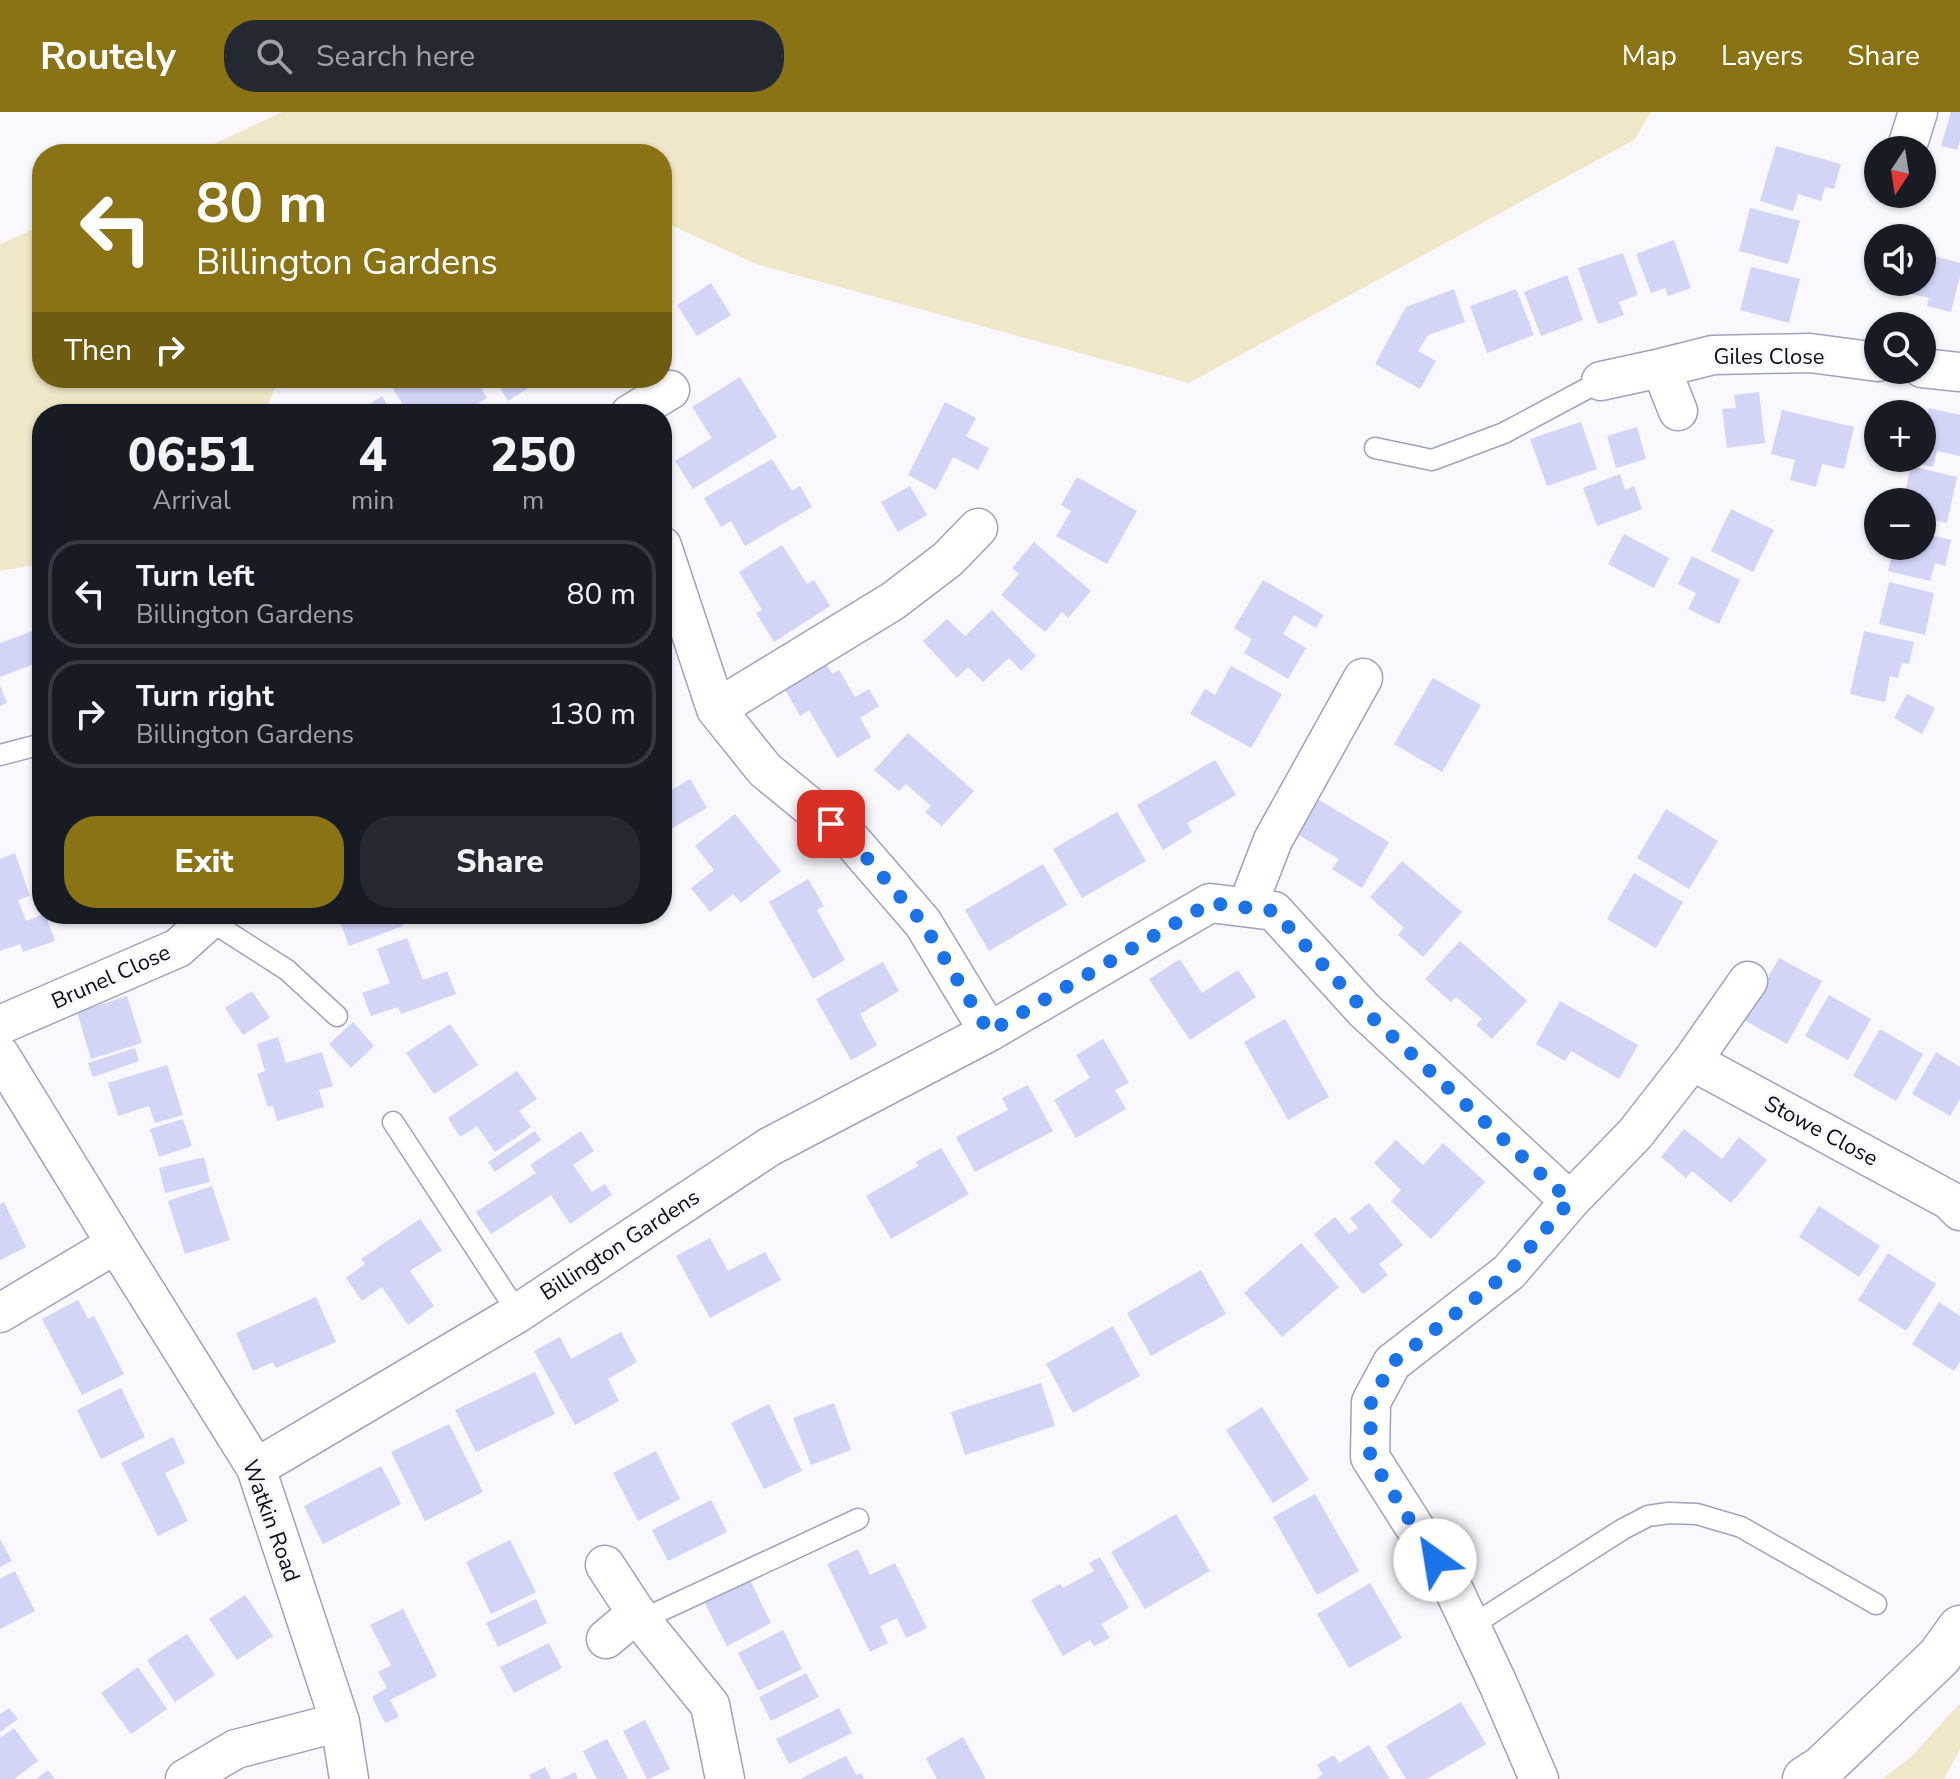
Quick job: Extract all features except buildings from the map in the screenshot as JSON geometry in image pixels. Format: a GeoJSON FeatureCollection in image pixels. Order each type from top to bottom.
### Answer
{"type":"FeatureCollection","features":[{"type":"Feature","properties":{"kind":"street"},"geometry":{"type":"LineString","coordinates":[[1910,136],[1918,112]]}},
{"type":"Feature","properties":{"kind":"street","name":"Giles Close"},"geometry":{"type":"LineString","coordinates":[[1601,381],[1713,355],[1810,353],[1864,360]]}},
{"type":"Feature","properties":{"kind":"street"},"geometry":{"type":"LineString","coordinates":[[1661,368],[1678,411]]}},
{"type":"Feature","properties":{"kind":"street"},"geometry":{"type":"LineString","coordinates":[[1936,369],[1960,372]]}},
{"type":"Feature","properties":{"kind":"street"},"geometry":{"type":"LineString","coordinates":[[647,404],[670,390]]}},
{"type":"Feature","properties":{"kind":"street"},"geometry":{"type":"LineString","coordinates":[[716,709],[893,601],[948,559],[978,528]]}},
{"type":"Feature","properties":{"kind":"street"},"geometry":{"type":"LineString","coordinates":[[672,576],[716,709],[765,770],[853,842],[923,923],[989,1032]]}},
{"type":"Feature","properties":{"kind":"street"},"geometry":{"type":"LineString","coordinates":[[1247,907],[1273,840],[1363,678]]}},
{"type":"Feature","properties":{"kind":"street","name":"Billington Gardens"},"geometry":{"type":"LineString","coordinates":[[256,1468],[518,1313],[769,1147],[989,1032],[1210,903],[1274,911],[1364,1010],[1570,1201]]}},
{"type":"Feature","properties":{"kind":"street","name":"Brunel Close"},"geometry":{"type":"LineString","coordinates":[[0,1025],[178,948],[202,924]]}},
{"type":"Feature","properties":{"kind":"street"},"geometry":{"type":"LineString","coordinates":[[1539,1779],[1452,1586],[1370,1457],[1371,1402],[1392,1363],[1509,1272],[1570,1201],[1635,1134],[1692,1061],[1748,981]]}},
{"type":"Feature","properties":{"kind":"street","name":"Watkin Road"},"geometry":{"type":"LineString","coordinates":[[0,1055],[256,1468],[340,1722],[349,1779]]}},
{"type":"Feature","properties":{"kind":"street","name":"Stowe Close"},"geometry":{"type":"LineString","coordinates":[[1692,1061],[1956,1199]]}},
{"type":"Feature","properties":{"kind":"street"},"geometry":{"type":"LineString","coordinates":[[0,1313],[116,1244]]}},
{"type":"Feature","properties":{"kind":"street"},"geometry":{"type":"LineString","coordinates":[[605,1565],[639,1616],[710,1705],[725,1779]]}},
{"type":"Feature","properties":{"kind":"street"},"geometry":{"type":"LineString","coordinates":[[606,1639],[639,1616]]}},
{"type":"Feature","properties":{"kind":"street"},"geometry":{"type":"LineString","coordinates":[[1805,1779],[1822,1768],[1939,1657],[1960,1628]]}},
{"type":"Feature","properties":{"kind":"street"},"geometry":{"type":"LineString","coordinates":[[185,1779],[236,1749],[340,1722]]}},
{"type":"Feature","properties":{"kind":"lane"},"geometry":{"type":"LineString","coordinates":[[1375,448],[1432,460],[1504,433],[1601,381]]}},
{"type":"Feature","properties":{"kind":"lane"},"geometry":{"type":"LineString","coordinates":[[0,755],[32,747]]}},
{"type":"Feature","properties":{"kind":"lane"},"geometry":{"type":"LineString","coordinates":[[219,924],[287,970],[337,1016]]}},
{"type":"Feature","properties":{"kind":"lane"},"geometry":{"type":"LineString","coordinates":[[393,1122],[518,1313]]}},
{"type":"Feature","properties":{"kind":"lane"},"geometry":{"type":"LineString","coordinates":[[1471,1626],[1623,1529],[1648,1516],[1669,1513],[1697,1514],[1741,1527],[1876,1604]]}},
{"type":"Feature","properties":{"kind":"lane"},"geometry":{"type":"LineString","coordinates":[[639,1616],[858,1519]]}},
{"type":"Feature","properties":{"kind":"shaded area"},"geometry":{"type":"Polygon","coordinates":[[[282,112],[1651,112],[1634,140],[1189,383],[756,264],[672,226],[672,144],[214,144],[282,112]]]}},
{"type":"Feature","properties":{"kind":"shaded area"},"geometry":{"type":"Polygon","coordinates":[[[32,230],[32,388],[275,388],[268,404],[32,404],[32,566],[0,571],[0,244],[32,230]]]}},
{"type":"Feature","properties":{"kind":"shaded area"},"geometry":{"type":"Polygon","coordinates":[[[1960,1703],[1960,1749],[1944,1779],[1882,1779],[1910,1758],[1960,1703]]]}},
{"type":"Feature","properties":{"kind":"route"},"geometry":{"type":"LineString","coordinates":[[831,824],[853,842],[923,923],[989,1032],[1210,903],[1274,911],[1364,1010],[1570,1201],[1509,1272],[1392,1363],[1371,1402],[1370,1457],[1435,1560]]}}]}
